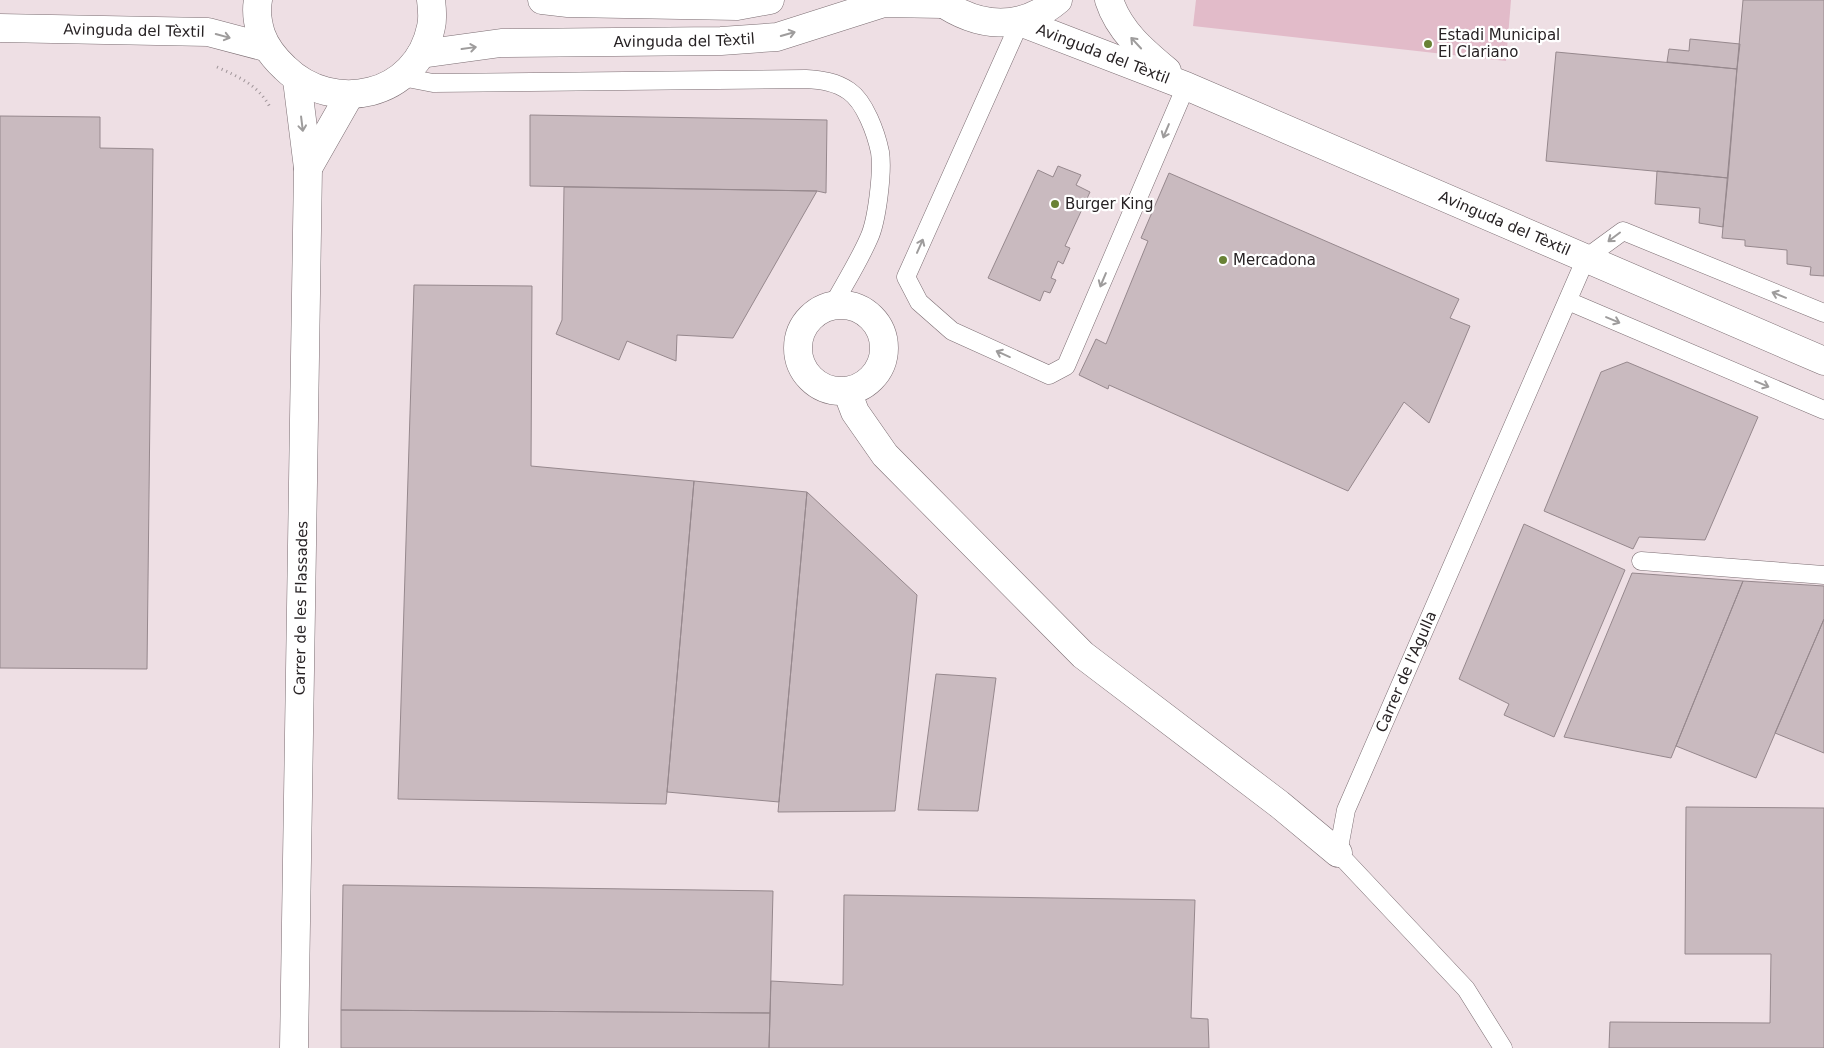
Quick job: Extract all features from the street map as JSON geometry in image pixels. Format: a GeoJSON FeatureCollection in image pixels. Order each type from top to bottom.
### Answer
{"type":"FeatureCollection","features":[{"type":"Feature","properties":{"kind":"street"},"geometry":{"type":"LineString","coordinates":[[258,0],[259,28],[265,47],[297,80],[322,92],[349,96],[376,91],[402,76],[421,54],[431,27],[431,0]]}},
{"type":"Feature","properties":{"kind":"street"},"geometry":{"type":"LineString","coordinates":[[542,0],[568,3],[736,6],[770,0]]}},
{"type":"Feature","properties":{"kind":"street"},"geometry":{"type":"LineString","coordinates":[[941,2],[967,17],[997,22],[1020,22],[1045,11],[1058,0]]}},
{"type":"Feature","properties":{"kind":"street","name":"Avinguda del Tèxtil"},"geometry":{"type":"LineString","coordinates":[[1109,0],[1118,22],[1134,43],[1186,86]]}},
{"type":"Feature","properties":{"kind":"street","name":"Avinguda del Tèxtil"},"geometry":{"type":"LineString","coordinates":[[421,54],[501,43],[721,42],[777,38],[884,3],[941,2]]}},
{"type":"Feature","properties":{"kind":"street","name":"Avinguda del Tèxtil"},"geometry":{"type":"LineString","coordinates":[[1020,22],[1186,86],[1824,361]]}},
{"type":"Feature","properties":{"kind":"street","name":"Avinguda del Tèxtil"},"geometry":{"type":"LineString","coordinates":[[0,28],[208,32],[265,47]]}},
{"type":"Feature","properties":{"kind":"street","name":"Carrer de les Flassades"},"geometry":{"type":"LineString","coordinates":[[294,1048],[308,168],[297,80]]}},
{"type":"Feature","properties":{"kind":"street"},"geometry":{"type":"LineString","coordinates":[[308,168],[349,96]]}},
{"type":"Feature","properties":{"kind":"street"},"geometry":{"type":"LineString","coordinates":[[833,305],[860,308],[871,316],[880,328],[884,341],[884,354],[880,368],[872,379],[860,387],[846,391],[832,390],[818,384],[807,375],[800,362],[798,347],[800,333],[808,320],[819,310],[833,305]]}},
{"type":"Feature","properties":{"kind":"street"},"geometry":{"type":"LineString","coordinates":[[846,391],[854,412],[886,455],[1083,655],[1278,804],[1338,853]]}},
{"type":"Feature","properties":{"kind":"lane"},"geometry":{"type":"LineString","coordinates":[[1020,22],[906,278],[919,302],[952,331],[1049,374],[1066,366],[1186,86]]}},
{"type":"Feature","properties":{"kind":"lane"},"geometry":{"type":"LineString","coordinates":[[402,76],[433,83],[806,79],[826,80],[849,91],[859,100],[870,122],[880,152],[878,199],[870,237],[833,305]]}},
{"type":"Feature","properties":{"kind":"lane"},"geometry":{"type":"LineString","coordinates":[[1586,258],[1623,231],[1824,313]]}},
{"type":"Feature","properties":{"kind":"lane","name":"Carrer de l'Agulla"},"geometry":{"type":"LineString","coordinates":[[1338,853],[1346,810],[1586,258]]}},
{"type":"Feature","properties":{"kind":"lane"},"geometry":{"type":"LineString","coordinates":[[1568,301],[1824,410]]}},
{"type":"Feature","properties":{"kind":"lane"},"geometry":{"type":"LineString","coordinates":[[1641,561],[1824,575]]}},
{"type":"Feature","properties":{"kind":"lane"},"geometry":{"type":"LineString","coordinates":[[1338,853],[1466,989],[1503,1048]]}},
{"type":"Feature","properties":{"kind":"shaded area","name":"Estadi Municipal El Clariano"},"geometry":{"type":"Polygon","coordinates":[[[1196,0],[1511,0],[1506,61],[1193,26],[1196,0]]]}},
{"type":"Feature","properties":{"kind":"building"},"geometry":{"type":"Polygon","coordinates":[[[1743,0],[1824,0],[1824,276],[1810,275],[1811,267],[1787,264],[1787,250],[1745,246],[1745,240],[1722,238],[1743,0]]]}},
{"type":"Feature","properties":{"kind":"building"},"geometry":{"type":"Polygon","coordinates":[[[1690,39],[1740,44],[1737,69],[1667,62],[1669,49],[1689,51],[1690,39]]]}},
{"type":"Feature","properties":{"kind":"building"},"geometry":{"type":"Polygon","coordinates":[[[1556,52],[1737,69],[1728,178],[1546,161],[1556,52]]]}},
{"type":"Feature","properties":{"kind":"building"},"geometry":{"type":"Polygon","coordinates":[[[530,115],[827,120],[826,193],[817,191],[530,186],[530,115]]]}},
{"type":"Feature","properties":{"kind":"building"},"geometry":{"type":"Polygon","coordinates":[[[0,116],[100,117],[100,148],[153,149],[147,669],[0,668],[0,116]]]}},
{"type":"Feature","properties":{"kind":"building"},"geometry":{"type":"Polygon","coordinates":[[[1058,166],[1081,175],[1076,185],[1090,192],[1065,246],[1070,248],[1063,264],[1058,261],[1051,278],[1056,280],[1050,293],[1044,291],[1040,301],[988,278],[1038,170],[1053,177],[1058,166]]]}},
{"type":"Feature","properties":{"kind":"building"},"geometry":{"type":"Polygon","coordinates":[[[1657,171],[1728,178],[1723,227],[1699,223],[1700,208],[1655,204],[1657,171]]]}},
{"type":"Feature","properties":{"kind":"building"},"geometry":{"type":"Polygon","coordinates":[[[1169,173],[1459,299],[1450,318],[1470,326],[1429,423],[1404,402],[1348,491],[1109,385],[1108,389],[1079,375],[1096,339],[1106,344],[1148,241],[1141,238],[1169,173]]]}},
{"type":"Feature","properties":{"kind":"building"},"geometry":{"type":"Polygon","coordinates":[[[564,187],[817,191],[733,338],[677,335],[676,361],[627,341],[619,360],[556,334],[562,320],[564,187]]]}},
{"type":"Feature","properties":{"kind":"building"},"geometry":{"type":"Polygon","coordinates":[[[414,285],[532,286],[531,466],[694,481],[666,804],[398,799],[414,285]]]}},
{"type":"Feature","properties":{"kind":"building"},"geometry":{"type":"Polygon","coordinates":[[[1627,362],[1758,417],[1705,540],[1639,537],[1633,549],[1544,511],[1601,372],[1627,362]]]}},
{"type":"Feature","properties":{"kind":"building"},"geometry":{"type":"Polygon","coordinates":[[[694,481],[807,492],[779,802],[667,792],[694,481]]]}},
{"type":"Feature","properties":{"kind":"building"},"geometry":{"type":"Polygon","coordinates":[[[807,492],[917,595],[895,811],[778,812],[807,492]]]}},
{"type":"Feature","properties":{"kind":"building"},"geometry":{"type":"Polygon","coordinates":[[[1524,524],[1625,570],[1554,737],[1504,715],[1509,704],[1459,679],[1524,524]]]}},
{"type":"Feature","properties":{"kind":"building"},"geometry":{"type":"Polygon","coordinates":[[[1632,573],[1743,581],[1671,758],[1564,737],[1632,573]]]}},
{"type":"Feature","properties":{"kind":"building"},"geometry":{"type":"Polygon","coordinates":[[[1743,581],[1824,586],[1824,619],[1756,778],[1676,746],[1743,581]]]}},
{"type":"Feature","properties":{"kind":"building"},"geometry":{"type":"Polygon","coordinates":[[[1824,619],[1824,753],[1775,733],[1824,619]]]}},
{"type":"Feature","properties":{"kind":"building"},"geometry":{"type":"Polygon","coordinates":[[[936,674],[996,678],[978,811],[918,810],[936,674]]]}},
{"type":"Feature","properties":{"kind":"building"},"geometry":{"type":"Polygon","coordinates":[[[1686,807],[1824,808],[1824,1048],[1609,1048],[1610,1022],[1770,1023],[1771,954],[1685,954],[1686,807]]]}},
{"type":"Feature","properties":{"kind":"building"},"geometry":{"type":"Polygon","coordinates":[[[343,885],[773,891],[770,1013],[341,1010],[343,885]]]}},
{"type":"Feature","properties":{"kind":"building"},"geometry":{"type":"Polygon","coordinates":[[[844,895],[1195,900],[1191,1018],[1208,1019],[1209,1048],[769,1048],[771,981],[843,985],[844,895]]]}},
{"type":"Feature","properties":{"kind":"building"},"geometry":{"type":"Polygon","coordinates":[[[341,1010],[770,1013],[769,1048],[341,1048],[341,1010]]]}},
{"type":"Feature","properties":{"kind":"place","name":"Estadi Municipal El Clariano"},"geometry":{"type":"Point","coordinates":[1428,44]}},
{"type":"Feature","properties":{"kind":"place","name":"Burger King"},"geometry":{"type":"Point","coordinates":[1055,204]}},
{"type":"Feature","properties":{"kind":"place","name":"Mercadona"},"geometry":{"type":"Point","coordinates":[1223,260]}}]}
